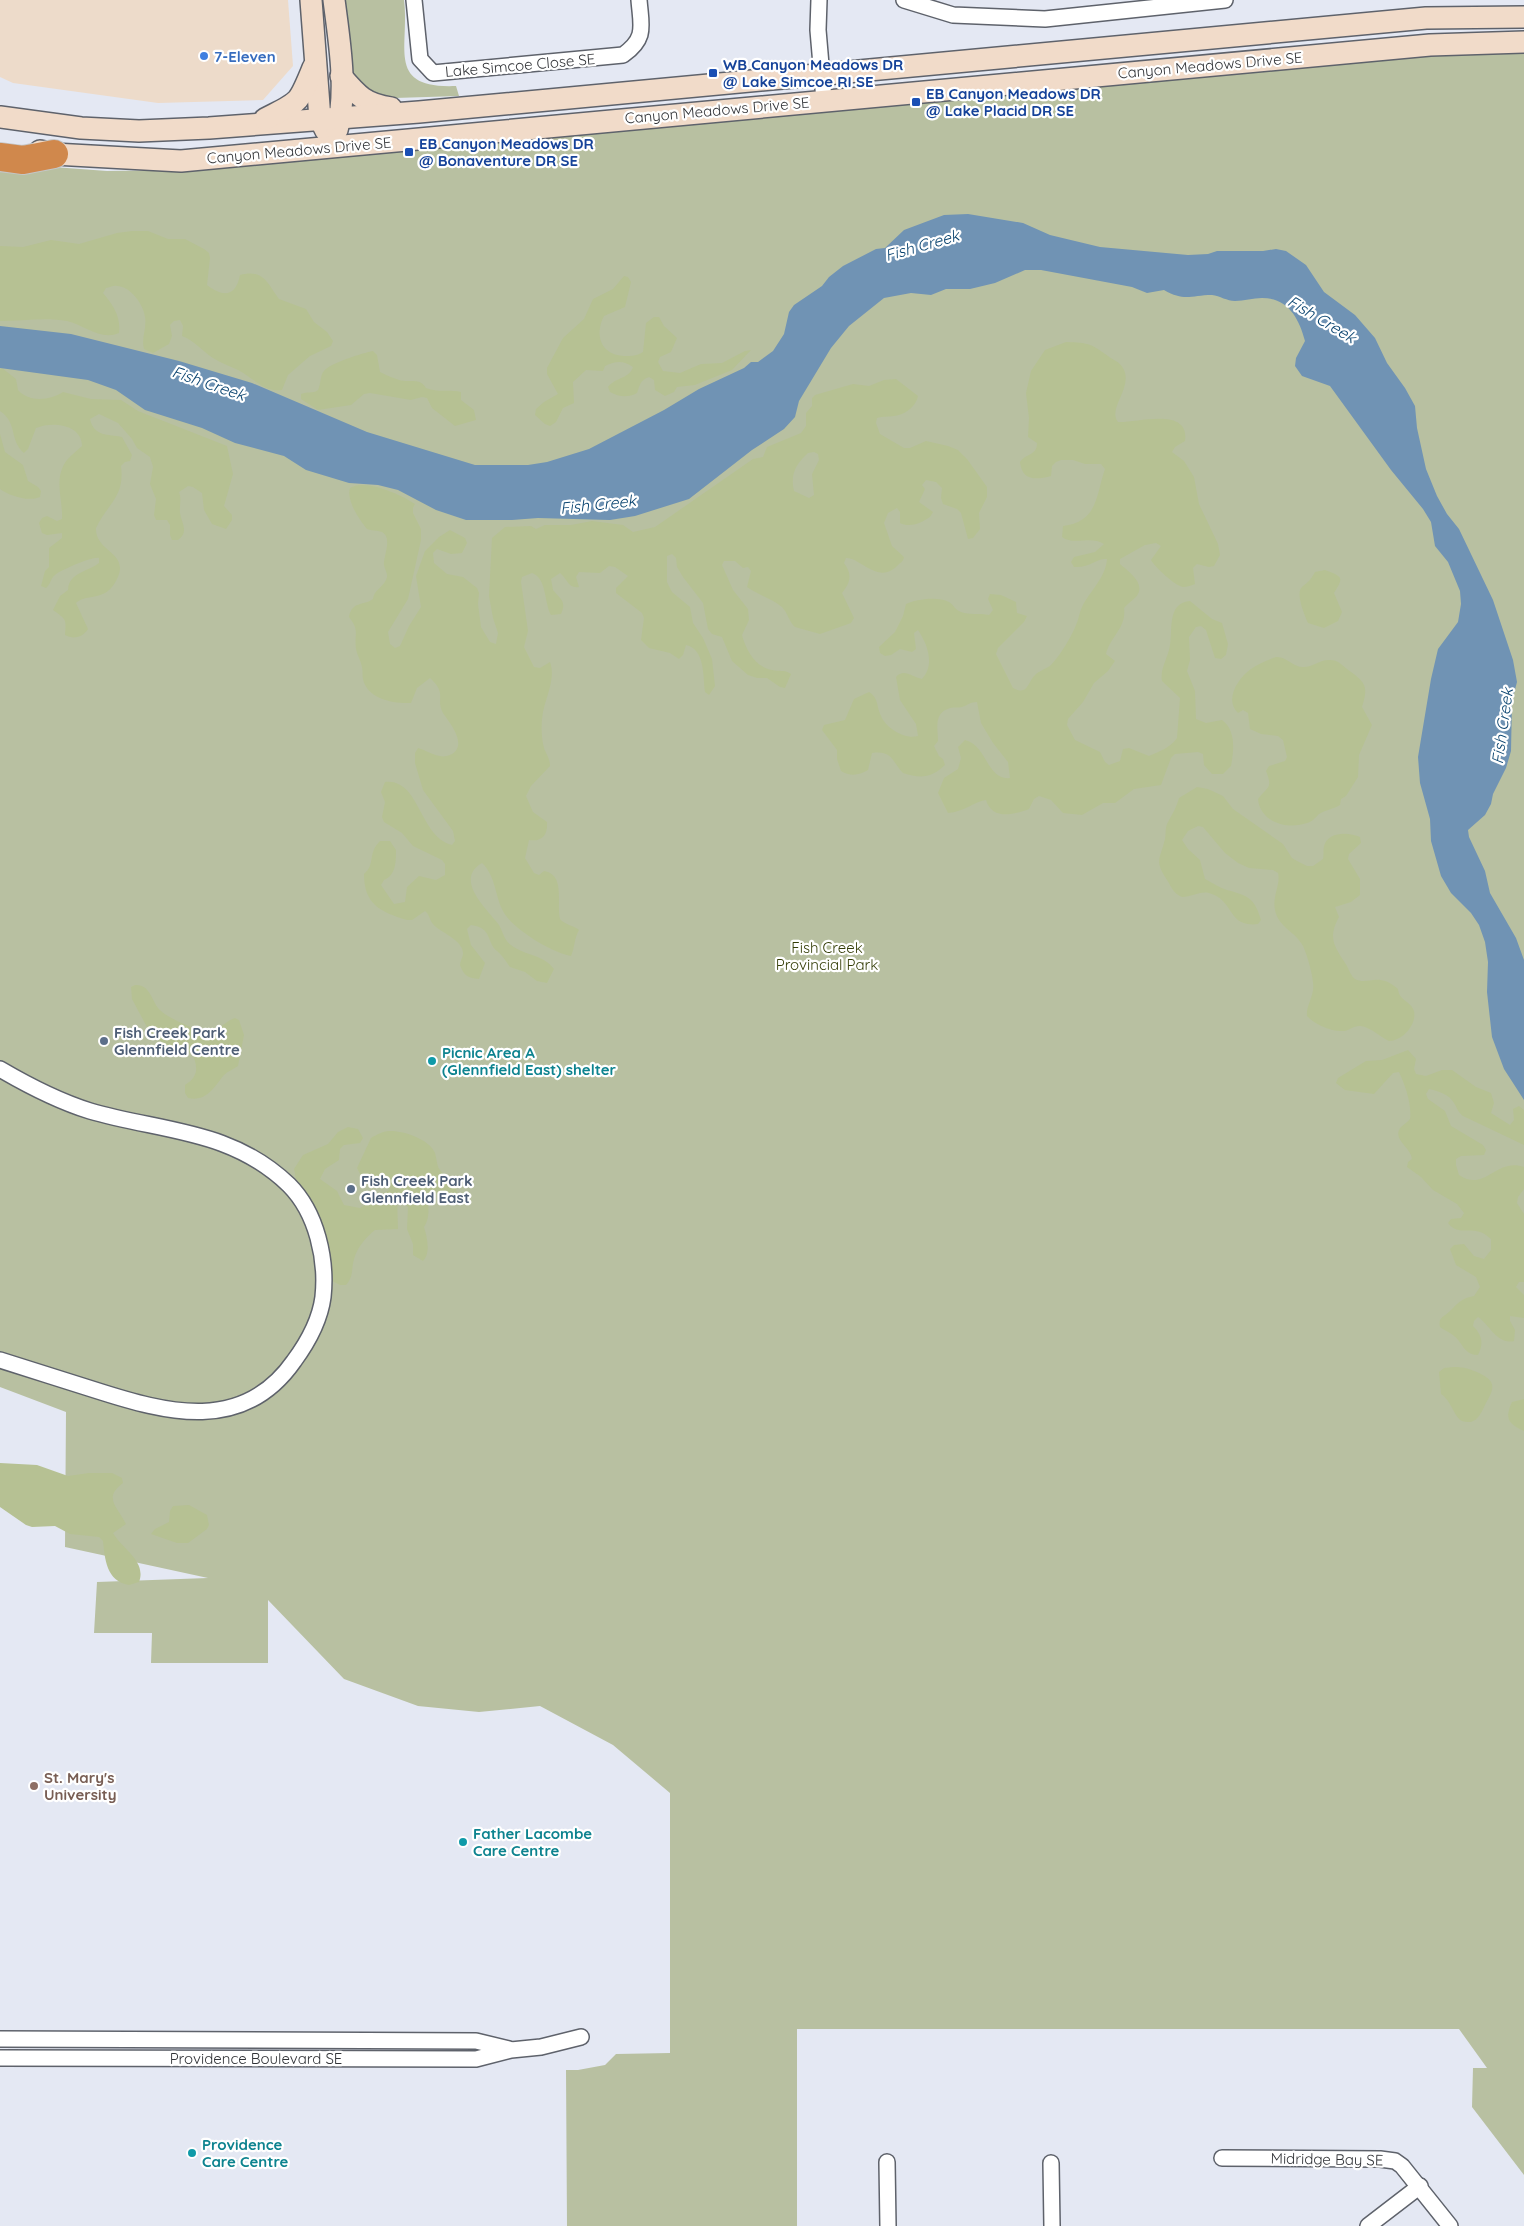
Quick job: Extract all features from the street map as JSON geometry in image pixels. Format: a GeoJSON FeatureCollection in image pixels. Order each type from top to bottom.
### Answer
{"type":"FeatureCollection","features":[{"type":"Feature","properties":{"kind":"highway"},"geometry":{"type":"LineString","coordinates":[[0,157],[23,160],[54,154]]}},
{"type":"Feature","properties":{"kind":"main road"},"geometry":{"type":"LineString","coordinates":[[311,0],[315,63],[331,118],[333,147]]}},
{"type":"Feature","properties":{"kind":"main road"},"geometry":{"type":"LineString","coordinates":[[331,118],[341,76],[334,0]]}},
{"type":"Feature","properties":{"kind":"main road","name":"Canyon Meadows Drive SE"},"geometry":{"type":"LineString","coordinates":[[0,117],[81,128],[139,130],[255,124],[418,112],[1426,18],[1524,17]]}},
{"type":"Feature","properties":{"kind":"main road","name":"Canyon Meadows Drive SE"},"geometry":{"type":"LineString","coordinates":[[0,144],[54,154],[181,161],[1430,45],[1524,42]]}},
{"type":"Feature","properties":{"kind":"main road"},"geometry":{"type":"LineString","coordinates":[[255,124],[286,110],[299,101],[315,63]]}},
{"type":"Feature","properties":{"kind":"main road"},"geometry":{"type":"LineString","coordinates":[[341,76],[360,98],[376,106],[418,112]]}},
{"type":"Feature","properties":{"kind":"street","name":"Lake Simcoe Close SE"},"geometry":{"type":"LineString","coordinates":[[414,0],[420,59],[433,73],[623,55],[635,47],[642,34],[639,0]]}},
{"type":"Feature","properties":{"kind":"street"},"geometry":{"type":"LineString","coordinates":[[819,0],[818,30],[824,100]]}},
{"type":"Feature","properties":{"kind":"street"},"geometry":{"type":"LineString","coordinates":[[904,0],[953,15],[1045,19],[1225,0]]}},
{"type":"Feature","properties":{"kind":"street"},"geometry":{"type":"LineString","coordinates":[[0,1069],[36,1089],[72,1105],[211,1139],[253,1157],[290,1186],[302,1202],[320,1244],[324,1284],[322,1305],[317,1320],[291,1366],[264,1394],[228,1409],[189,1412],[159,1408],[0,1360]]}},
{"type":"Feature","properties":{"kind":"street","name":"Providence Boulevard SE"},"geometry":{"type":"LineString","coordinates":[[0,2058],[476,2059],[511,2050],[541,2047],[581,2037]]}},
{"type":"Feature","properties":{"kind":"street","name":"Providence Boulevard SE"},"geometry":{"type":"LineString","coordinates":[[0,2039],[458,2040],[476,2041],[511,2050]]}},
{"type":"Feature","properties":{"kind":"street","name":"Midridge Bay SE"},"geometry":{"type":"LineString","coordinates":[[1222,2158],[1389,2159],[1402,2166],[1420,2186],[1450,2226]]}},
{"type":"Feature","properties":{"kind":"street"},"geometry":{"type":"LineString","coordinates":[[887,2162],[888,2226]]}},
{"type":"Feature","properties":{"kind":"street"},"geometry":{"type":"LineString","coordinates":[[1051,2163],[1052,2226]]}},
{"type":"Feature","properties":{"kind":"street"},"geometry":{"type":"LineString","coordinates":[[1368,2226],[1420,2186]]}},
{"type":"Feature","properties":{"kind":"shaded area"},"geometry":{"type":"Polygon","coordinates":[[[0,0],[288,0],[293,66],[263,100],[158,103],[13,83],[0,77],[0,0]]]}},
{"type":"Feature","properties":{"kind":"green space"},"geometry":{"type":"Polygon","coordinates":[[[342,0],[404,0],[404,49],[410,72],[419,80],[434,85],[456,86],[459,96],[395,98],[359,87],[350,73],[342,0]]]}},
{"type":"Feature","properties":{"kind":"green space","name":"Fish Creek Provincial Park"},"geometry":{"type":"Polygon","coordinates":[[[1451,53],[1524,53],[1524,2175],[1472,2107],[1473,2068],[1487,2068],[1459,2029],[797,2029],[797,2226],[567,2226],[566,2070],[578,2070],[605,2065],[616,2054],[670,2053],[670,1793],[613,1745],[540,1706],[479,1712],[418,1706],[344,1679],[268,1600],[268,1663],[151,1663],[152,1633],[94,1633],[97,1582],[208,1578],[65,1547],[66,1412],[0,1387],[0,163],[107,171],[181,170],[1451,53]]]}},
{"type":"Feature","properties":{"kind":"green space"},"geometry":{"type":"Polygon","coordinates":[[[148,231],[168,239],[185,239],[204,249],[209,253],[210,258],[207,285],[219,292],[228,293],[232,291],[236,287],[240,275],[248,273],[260,276],[269,284],[279,299],[306,309],[314,322],[327,332],[333,341],[331,346],[310,356],[288,375],[282,390],[276,390],[264,387],[238,370],[216,360],[182,336],[183,326],[180,320],[174,321],[170,325],[172,336],[169,344],[153,353],[144,349],[144,313],[136,297],[122,287],[106,288],[103,293],[113,306],[119,321],[119,333],[112,335],[99,334],[73,323],[59,320],[0,321],[0,246],[23,247],[51,240],[79,244],[117,233],[148,231]]]}},
{"type":"Feature","properties":{"kind":"green space"},"geometry":{"type":"Polygon","coordinates":[[[624,276],[628,277],[631,282],[625,307],[604,316],[601,323],[600,337],[605,348],[610,352],[616,355],[634,356],[643,352],[646,323],[654,317],[659,317],[664,326],[677,338],[671,352],[660,357],[658,362],[663,371],[680,373],[701,364],[722,363],[745,351],[751,350],[732,370],[695,385],[677,387],[674,392],[665,396],[655,390],[654,380],[649,377],[642,381],[637,393],[634,395],[624,396],[610,392],[608,387],[611,384],[631,371],[633,367],[626,363],[613,363],[605,366],[603,371],[586,370],[573,382],[574,403],[563,408],[556,422],[550,426],[545,424],[535,415],[536,409],[558,394],[547,374],[547,368],[563,338],[584,319],[593,299],[613,289],[624,276]]]}},
{"type":"Feature","properties":{"kind":"green space"},"geometry":{"type":"Polygon","coordinates":[[[1066,342],[1085,343],[1093,346],[1122,366],[1125,382],[1116,410],[1118,422],[1160,419],[1179,423],[1184,430],[1185,441],[1175,447],[1172,452],[1184,461],[1194,477],[1199,504],[1218,544],[1220,555],[1214,566],[1209,567],[1197,564],[1193,568],[1195,584],[1183,587],[1166,576],[1151,560],[1161,546],[1156,543],[1145,545],[1120,559],[1120,564],[1136,579],[1139,592],[1124,608],[1121,626],[1108,648],[1106,654],[1115,661],[1108,671],[1094,683],[1083,702],[1068,719],[1067,725],[1075,740],[1100,752],[1105,762],[1109,765],[1120,761],[1123,749],[1129,748],[1149,756],[1164,749],[1177,738],[1180,698],[1162,681],[1162,673],[1169,650],[1174,613],[1182,603],[1190,601],[1212,619],[1222,623],[1228,644],[1226,655],[1221,659],[1215,658],[1206,630],[1201,626],[1196,627],[1189,637],[1190,660],[1187,671],[1195,691],[1196,719],[1206,723],[1222,720],[1230,729],[1233,741],[1231,766],[1223,774],[1212,774],[1204,765],[1203,754],[1198,752],[1175,754],[1171,758],[1161,785],[1134,789],[1115,803],[1103,803],[1082,815],[1063,813],[1051,800],[1039,796],[1034,799],[1029,809],[1016,813],[1004,814],[993,811],[986,800],[959,811],[948,813],[938,793],[944,778],[958,769],[961,758],[958,747],[965,740],[978,748],[996,774],[1010,778],[1008,762],[993,743],[981,723],[977,702],[962,707],[950,708],[941,714],[937,727],[938,741],[934,746],[945,765],[935,773],[921,777],[903,773],[891,758],[884,753],[872,753],[868,770],[855,775],[845,773],[841,771],[837,759],[837,750],[822,730],[824,725],[845,720],[854,699],[869,692],[876,700],[883,720],[891,729],[902,735],[918,736],[916,724],[900,700],[896,677],[899,674],[905,673],[922,679],[928,668],[929,661],[925,642],[918,630],[914,633],[916,649],[912,652],[900,649],[891,655],[885,656],[880,653],[879,647],[895,632],[903,616],[906,604],[910,602],[939,599],[949,602],[961,612],[989,615],[993,610],[988,599],[990,594],[1001,595],[1016,602],[1017,613],[1027,616],[1024,622],[998,648],[996,654],[1013,688],[1018,690],[1027,688],[1032,678],[1038,672],[1051,665],[1065,646],[1074,630],[1085,601],[1104,572],[1107,559],[1085,566],[1074,567],[1071,562],[1074,557],[1095,552],[1104,544],[1094,540],[1067,540],[1062,537],[1063,526],[1083,519],[1089,513],[1094,506],[1105,469],[1101,464],[1085,464],[1073,460],[1061,460],[1052,466],[1051,476],[1031,478],[1024,473],[1020,462],[1037,447],[1037,443],[1028,437],[1029,418],[1026,393],[1031,371],[1045,350],[1066,342]]]}},
{"type":"Feature","properties":{"kind":"green space"},"geometry":{"type":"Polygon","coordinates":[[[373,351],[377,355],[380,372],[403,381],[417,381],[430,389],[461,392],[461,400],[474,410],[476,420],[455,426],[432,408],[427,398],[422,397],[411,400],[370,393],[364,394],[351,405],[318,410],[301,399],[301,394],[318,390],[322,375],[327,368],[347,359],[373,351]]]}},
{"type":"Feature","properties":{"kind":"green space"},"geometry":{"type":"Polygon","coordinates":[[[2,368],[16,379],[18,390],[28,397],[40,399],[52,397],[63,392],[91,399],[121,400],[138,411],[227,446],[233,474],[224,506],[232,515],[232,520],[226,529],[212,524],[204,510],[202,493],[188,486],[179,492],[180,513],[184,531],[178,540],[172,540],[170,525],[167,520],[156,520],[154,515],[156,499],[150,484],[153,467],[150,457],[137,448],[118,423],[99,414],[90,419],[98,432],[122,437],[132,455],[130,461],[125,462],[121,466],[122,477],[118,493],[96,528],[97,536],[101,543],[116,558],[120,571],[112,588],[107,592],[85,598],[76,603],[88,629],[78,637],[65,635],[65,620],[53,610],[60,596],[68,590],[72,579],[99,563],[99,558],[84,561],[64,570],[53,577],[46,588],[41,586],[45,571],[49,567],[49,548],[62,538],[62,533],[47,535],[42,533],[39,523],[42,518],[47,516],[57,521],[62,519],[60,474],[67,460],[82,446],[81,439],[77,433],[65,426],[43,426],[36,428],[28,449],[24,453],[16,443],[12,426],[6,416],[0,411],[0,369],[2,368]]]}},
{"type":"Feature","properties":{"kind":"green space"},"geometry":{"type":"Polygon","coordinates":[[[896,379],[918,396],[915,404],[905,412],[877,418],[876,423],[880,434],[904,448],[910,448],[926,441],[958,450],[967,459],[987,487],[987,497],[979,513],[980,529],[973,538],[968,539],[961,513],[957,509],[943,504],[941,498],[942,488],[936,482],[926,480],[922,485],[925,489],[919,502],[933,512],[930,517],[915,524],[900,523],[900,512],[897,508],[888,513],[884,523],[892,546],[904,557],[902,561],[890,571],[883,573],[876,572],[846,558],[844,563],[849,571],[849,579],[842,593],[854,618],[851,623],[820,634],[795,627],[782,607],[747,587],[751,571],[748,567],[743,568],[735,561],[724,561],[722,565],[733,590],[748,609],[749,620],[742,635],[746,646],[756,662],[766,668],[791,674],[785,688],[780,687],[767,678],[757,678],[748,675],[732,661],[722,637],[712,634],[708,629],[703,603],[683,577],[677,567],[676,558],[672,554],[667,556],[667,582],[672,592],[690,607],[693,623],[703,638],[712,659],[715,686],[709,695],[705,692],[702,664],[697,652],[686,645],[683,655],[679,659],[670,653],[649,648],[641,640],[644,618],[642,613],[616,593],[616,588],[628,576],[615,567],[609,566],[600,573],[579,572],[576,577],[579,587],[570,585],[560,573],[551,579],[553,590],[563,603],[561,614],[551,615],[543,585],[537,576],[532,573],[522,577],[521,582],[528,631],[524,647],[534,667],[540,668],[550,662],[552,668],[542,725],[543,744],[550,766],[531,786],[526,796],[533,812],[547,822],[547,827],[541,839],[529,840],[525,858],[534,873],[539,875],[544,871],[551,874],[558,884],[560,919],[579,930],[571,956],[543,945],[513,924],[502,909],[490,873],[482,863],[474,870],[471,878],[475,895],[499,925],[509,943],[516,949],[545,960],[554,969],[547,983],[537,981],[525,972],[510,967],[494,947],[486,932],[471,925],[467,929],[471,945],[485,963],[479,979],[469,977],[463,972],[460,965],[463,954],[460,945],[456,940],[436,927],[425,911],[412,920],[407,920],[389,914],[375,905],[367,893],[364,874],[370,866],[374,850],[380,841],[390,841],[396,850],[393,871],[381,885],[394,904],[405,902],[407,887],[419,876],[436,880],[445,875],[445,864],[442,860],[413,846],[402,833],[384,822],[382,817],[385,802],[381,792],[385,782],[397,783],[406,789],[433,831],[441,840],[452,845],[455,841],[453,831],[423,790],[415,763],[415,753],[418,748],[437,755],[446,756],[456,750],[458,739],[441,708],[440,692],[430,678],[417,688],[411,703],[382,699],[375,696],[366,686],[356,649],[356,629],[349,617],[350,612],[355,606],[373,599],[375,593],[387,578],[384,562],[387,539],[382,532],[367,529],[360,520],[350,498],[350,488],[357,485],[374,486],[393,492],[415,504],[413,513],[421,529],[421,540],[408,599],[388,632],[390,644],[395,648],[400,646],[409,626],[421,607],[416,576],[425,551],[439,537],[450,530],[465,538],[467,543],[462,553],[451,554],[437,549],[433,553],[434,563],[447,574],[463,577],[477,588],[481,627],[490,642],[496,644],[498,633],[489,596],[492,538],[505,527],[531,526],[536,529],[545,525],[571,525],[592,521],[623,525],[633,532],[655,527],[753,459],[763,457],[767,447],[801,433],[806,426],[806,413],[812,406],[812,398],[815,395],[853,384],[869,386],[884,380],[896,379]],[[814,452],[808,453],[797,465],[794,474],[794,491],[809,498],[814,495],[812,474],[819,460],[818,454],[814,452]]]}},
{"type":"Feature","properties":{"kind":"green space"},"geometry":{"type":"Polygon","coordinates":[[[0,434],[5,452],[23,465],[28,481],[41,491],[40,497],[30,499],[19,498],[0,489],[0,434]]]}},
{"type":"Feature","properties":{"kind":"green space"},"geometry":{"type":"Polygon","coordinates":[[[1325,570],[1340,578],[1334,593],[1342,612],[1338,621],[1324,628],[1308,623],[1301,605],[1300,590],[1315,572],[1325,570]]]}},
{"type":"Feature","properties":{"kind":"green space"},"geometry":{"type":"Polygon","coordinates":[[[1276,657],[1283,658],[1300,667],[1307,667],[1327,660],[1340,663],[1362,681],[1365,694],[1362,707],[1372,725],[1359,755],[1358,777],[1346,796],[1341,799],[1340,805],[1319,814],[1310,822],[1299,825],[1283,825],[1269,819],[1260,807],[1258,799],[1269,784],[1266,771],[1269,766],[1285,761],[1287,757],[1283,740],[1278,736],[1261,734],[1250,729],[1248,713],[1243,710],[1238,713],[1232,702],[1237,683],[1246,673],[1276,657]]]}},
{"type":"Feature","properties":{"kind":"green space"},"geometry":{"type":"Polygon","coordinates":[[[1197,787],[1208,789],[1223,796],[1233,809],[1283,844],[1292,858],[1307,866],[1313,866],[1323,859],[1326,841],[1334,835],[1350,834],[1360,837],[1361,843],[1349,854],[1348,859],[1360,879],[1360,895],[1351,902],[1335,907],[1339,917],[1335,925],[1334,943],[1355,979],[1360,981],[1385,981],[1398,989],[1400,996],[1414,1011],[1413,1022],[1408,1031],[1399,1038],[1389,1041],[1361,1026],[1338,1031],[1318,1025],[1310,1019],[1307,1016],[1307,1009],[1313,990],[1312,974],[1300,941],[1283,925],[1277,916],[1274,905],[1278,873],[1273,870],[1249,868],[1238,863],[1225,853],[1203,827],[1198,826],[1188,831],[1182,840],[1188,849],[1200,860],[1205,879],[1222,888],[1245,896],[1256,906],[1261,920],[1258,924],[1241,922],[1223,901],[1209,893],[1182,897],[1175,892],[1159,864],[1166,826],[1179,798],[1197,787]]]}},
{"type":"Feature","properties":{"kind":"green space"},"geometry":{"type":"Polygon","coordinates":[[[140,985],[148,990],[158,1007],[165,1014],[192,1027],[211,1031],[235,1018],[239,1020],[244,1035],[238,1066],[227,1072],[205,1096],[195,1099],[188,1098],[185,1093],[185,1085],[190,1082],[196,1071],[192,1053],[166,1046],[148,1029],[132,999],[131,987],[140,985]]]}},
{"type":"Feature","properties":{"kind":"green space"},"geometry":{"type":"Polygon","coordinates":[[[1408,1050],[1416,1059],[1414,1069],[1416,1074],[1426,1076],[1442,1070],[1452,1070],[1476,1087],[1491,1093],[1494,1103],[1491,1113],[1510,1125],[1514,1120],[1513,1109],[1519,1106],[1524,1110],[1524,1145],[1463,1116],[1452,1100],[1443,1093],[1429,1089],[1426,1094],[1428,1099],[1445,1111],[1451,1126],[1483,1145],[1486,1150],[1484,1155],[1461,1156],[1456,1159],[1459,1175],[1476,1180],[1506,1167],[1514,1165],[1524,1167],[1524,1189],[1518,1197],[1517,1203],[1524,1214],[1524,1282],[1519,1282],[1516,1287],[1524,1295],[1524,1318],[1510,1316],[1510,1321],[1515,1330],[1514,1341],[1508,1341],[1498,1337],[1478,1317],[1474,1321],[1473,1326],[1481,1339],[1478,1355],[1467,1351],[1451,1333],[1440,1327],[1440,1321],[1460,1301],[1474,1296],[1480,1287],[1476,1277],[1456,1265],[1450,1249],[1454,1245],[1464,1244],[1474,1256],[1484,1259],[1491,1250],[1491,1239],[1480,1232],[1459,1230],[1451,1227],[1448,1223],[1451,1219],[1461,1218],[1464,1213],[1457,1204],[1433,1190],[1421,1177],[1407,1167],[1408,1162],[1412,1159],[1411,1155],[1398,1135],[1401,1127],[1410,1119],[1410,1107],[1406,1089],[1399,1072],[1393,1073],[1374,1094],[1345,1090],[1336,1083],[1338,1078],[1366,1061],[1382,1060],[1408,1050]]]}},
{"type":"Feature","properties":{"kind":"green space"},"geometry":{"type":"Polygon","coordinates":[[[348,1127],[358,1129],[363,1138],[360,1143],[344,1145],[340,1149],[339,1160],[325,1169],[320,1179],[337,1191],[344,1205],[360,1208],[389,1190],[388,1185],[384,1181],[372,1183],[362,1178],[357,1168],[371,1138],[387,1131],[407,1134],[421,1139],[431,1147],[435,1153],[439,1168],[453,1181],[457,1194],[446,1196],[435,1193],[429,1199],[428,1216],[424,1227],[428,1249],[423,1261],[413,1255],[413,1244],[407,1229],[408,1207],[397,1199],[398,1229],[375,1230],[368,1236],[355,1255],[349,1282],[346,1285],[340,1285],[330,1280],[305,1194],[296,1179],[294,1169],[303,1155],[328,1144],[338,1132],[348,1127]]]}},
{"type":"Feature","properties":{"kind":"green space"},"geometry":{"type":"Polygon","coordinates":[[[1444,1368],[1467,1368],[1479,1373],[1489,1379],[1492,1385],[1491,1393],[1478,1418],[1471,1422],[1459,1419],[1441,1394],[1439,1372],[1444,1368]]]}},
{"type":"Feature","properties":{"kind":"green space"},"geometry":{"type":"Polygon","coordinates":[[[1524,1399],[1524,1431],[1509,1420],[1508,1413],[1512,1402],[1524,1399]]]}},
{"type":"Feature","properties":{"kind":"green space"},"geometry":{"type":"Polygon","coordinates":[[[0,1463],[37,1465],[68,1476],[89,1473],[112,1473],[122,1478],[123,1483],[117,1488],[113,1498],[126,1524],[113,1533],[137,1561],[141,1575],[139,1582],[129,1585],[121,1583],[111,1574],[106,1562],[103,1541],[99,1537],[70,1534],[55,1526],[32,1527],[0,1507],[0,1463]]]}},
{"type":"Feature","properties":{"kind":"green space"},"geometry":{"type":"Polygon","coordinates":[[[189,1505],[207,1515],[209,1525],[207,1529],[188,1543],[177,1543],[151,1534],[155,1529],[169,1522],[170,1511],[173,1506],[189,1505]]]}},
{"type":"Feature","properties":{"kind":"water","name":"Fish Creek"},"geometry":{"type":"Polygon","coordinates":[[[968,214],[1023,223],[1050,235],[1100,247],[1188,255],[1208,254],[1217,251],[1263,251],[1276,249],[1286,251],[1306,265],[1324,292],[1355,315],[1375,338],[1387,363],[1415,406],[1417,428],[1426,469],[1437,496],[1447,514],[1459,529],[1493,600],[1513,660],[1517,682],[1512,701],[1511,751],[1506,768],[1493,794],[1491,804],[1485,815],[1468,830],[1469,837],[1485,871],[1490,893],[1516,938],[1524,960],[1524,1100],[1504,1069],[1492,1037],[1487,992],[1488,962],[1485,942],[1479,925],[1471,913],[1451,893],[1441,876],[1431,841],[1430,819],[1420,783],[1418,757],[1431,679],[1438,649],[1458,622],[1461,604],[1460,591],[1448,562],[1435,546],[1431,522],[1423,509],[1391,470],[1330,386],[1302,376],[1295,366],[1296,358],[1305,341],[1296,317],[1279,301],[1262,298],[1232,301],[1212,295],[1183,297],[1164,290],[1147,293],[1132,287],[1041,270],[1025,270],[995,283],[970,289],[946,289],[931,295],[911,293],[884,298],[849,326],[831,348],[799,401],[795,417],[784,429],[752,450],[689,499],[635,516],[610,520],[538,518],[466,520],[436,510],[398,490],[378,485],[349,483],[306,470],[284,456],[235,443],[202,428],[145,410],[116,390],[88,380],[0,368],[0,326],[71,334],[179,361],[252,383],[367,432],[475,465],[528,465],[547,462],[589,449],[664,410],[699,389],[744,368],[751,362],[758,362],[773,351],[784,334],[789,312],[794,305],[822,286],[829,277],[843,266],[876,249],[885,248],[904,230],[944,215],[968,214]]]}},
{"type":"Feature","properties":{"kind":"place","name":"7-Eleven"},"geometry":{"type":"Point","coordinates":[204,56]}},
{"type":"Feature","properties":{"kind":"place","name":"WB Canyon Meadows DR @ Lake Simcoe RI SE"},"geometry":{"type":"Point","coordinates":[713,73]}},
{"type":"Feature","properties":{"kind":"place","name":"EB Canyon Meadows DR @ Lake Placid DR SE"},"geometry":{"type":"Point","coordinates":[916,102]}},
{"type":"Feature","properties":{"kind":"place","name":"EB Canyon Meadows DR @ Bonaventure DR SE"},"geometry":{"type":"Point","coordinates":[409,152]}},
{"type":"Feature","properties":{"kind":"place","name":"Fish Creek Park Glennfield Centre"},"geometry":{"type":"Point","coordinates":[104,1041]}},
{"type":"Feature","properties":{"kind":"place","name":"Picnic Area A (Glennfield East) shelter"},"geometry":{"type":"Point","coordinates":[432,1061]}},
{"type":"Feature","properties":{"kind":"place","name":"Fish Creek Park Glennfield East"},"geometry":{"type":"Point","coordinates":[351,1189]}},
{"type":"Feature","properties":{"kind":"place","name":"St. Mary's University"},"geometry":{"type":"Point","coordinates":[34,1786]}},
{"type":"Feature","properties":{"kind":"place","name":"Father Lacombe Care Centre"},"geometry":{"type":"Point","coordinates":[463,1842]}},
{"type":"Feature","properties":{"kind":"place","name":"Providence Care Centre"},"geometry":{"type":"Point","coordinates":[192,2153]}}]}
